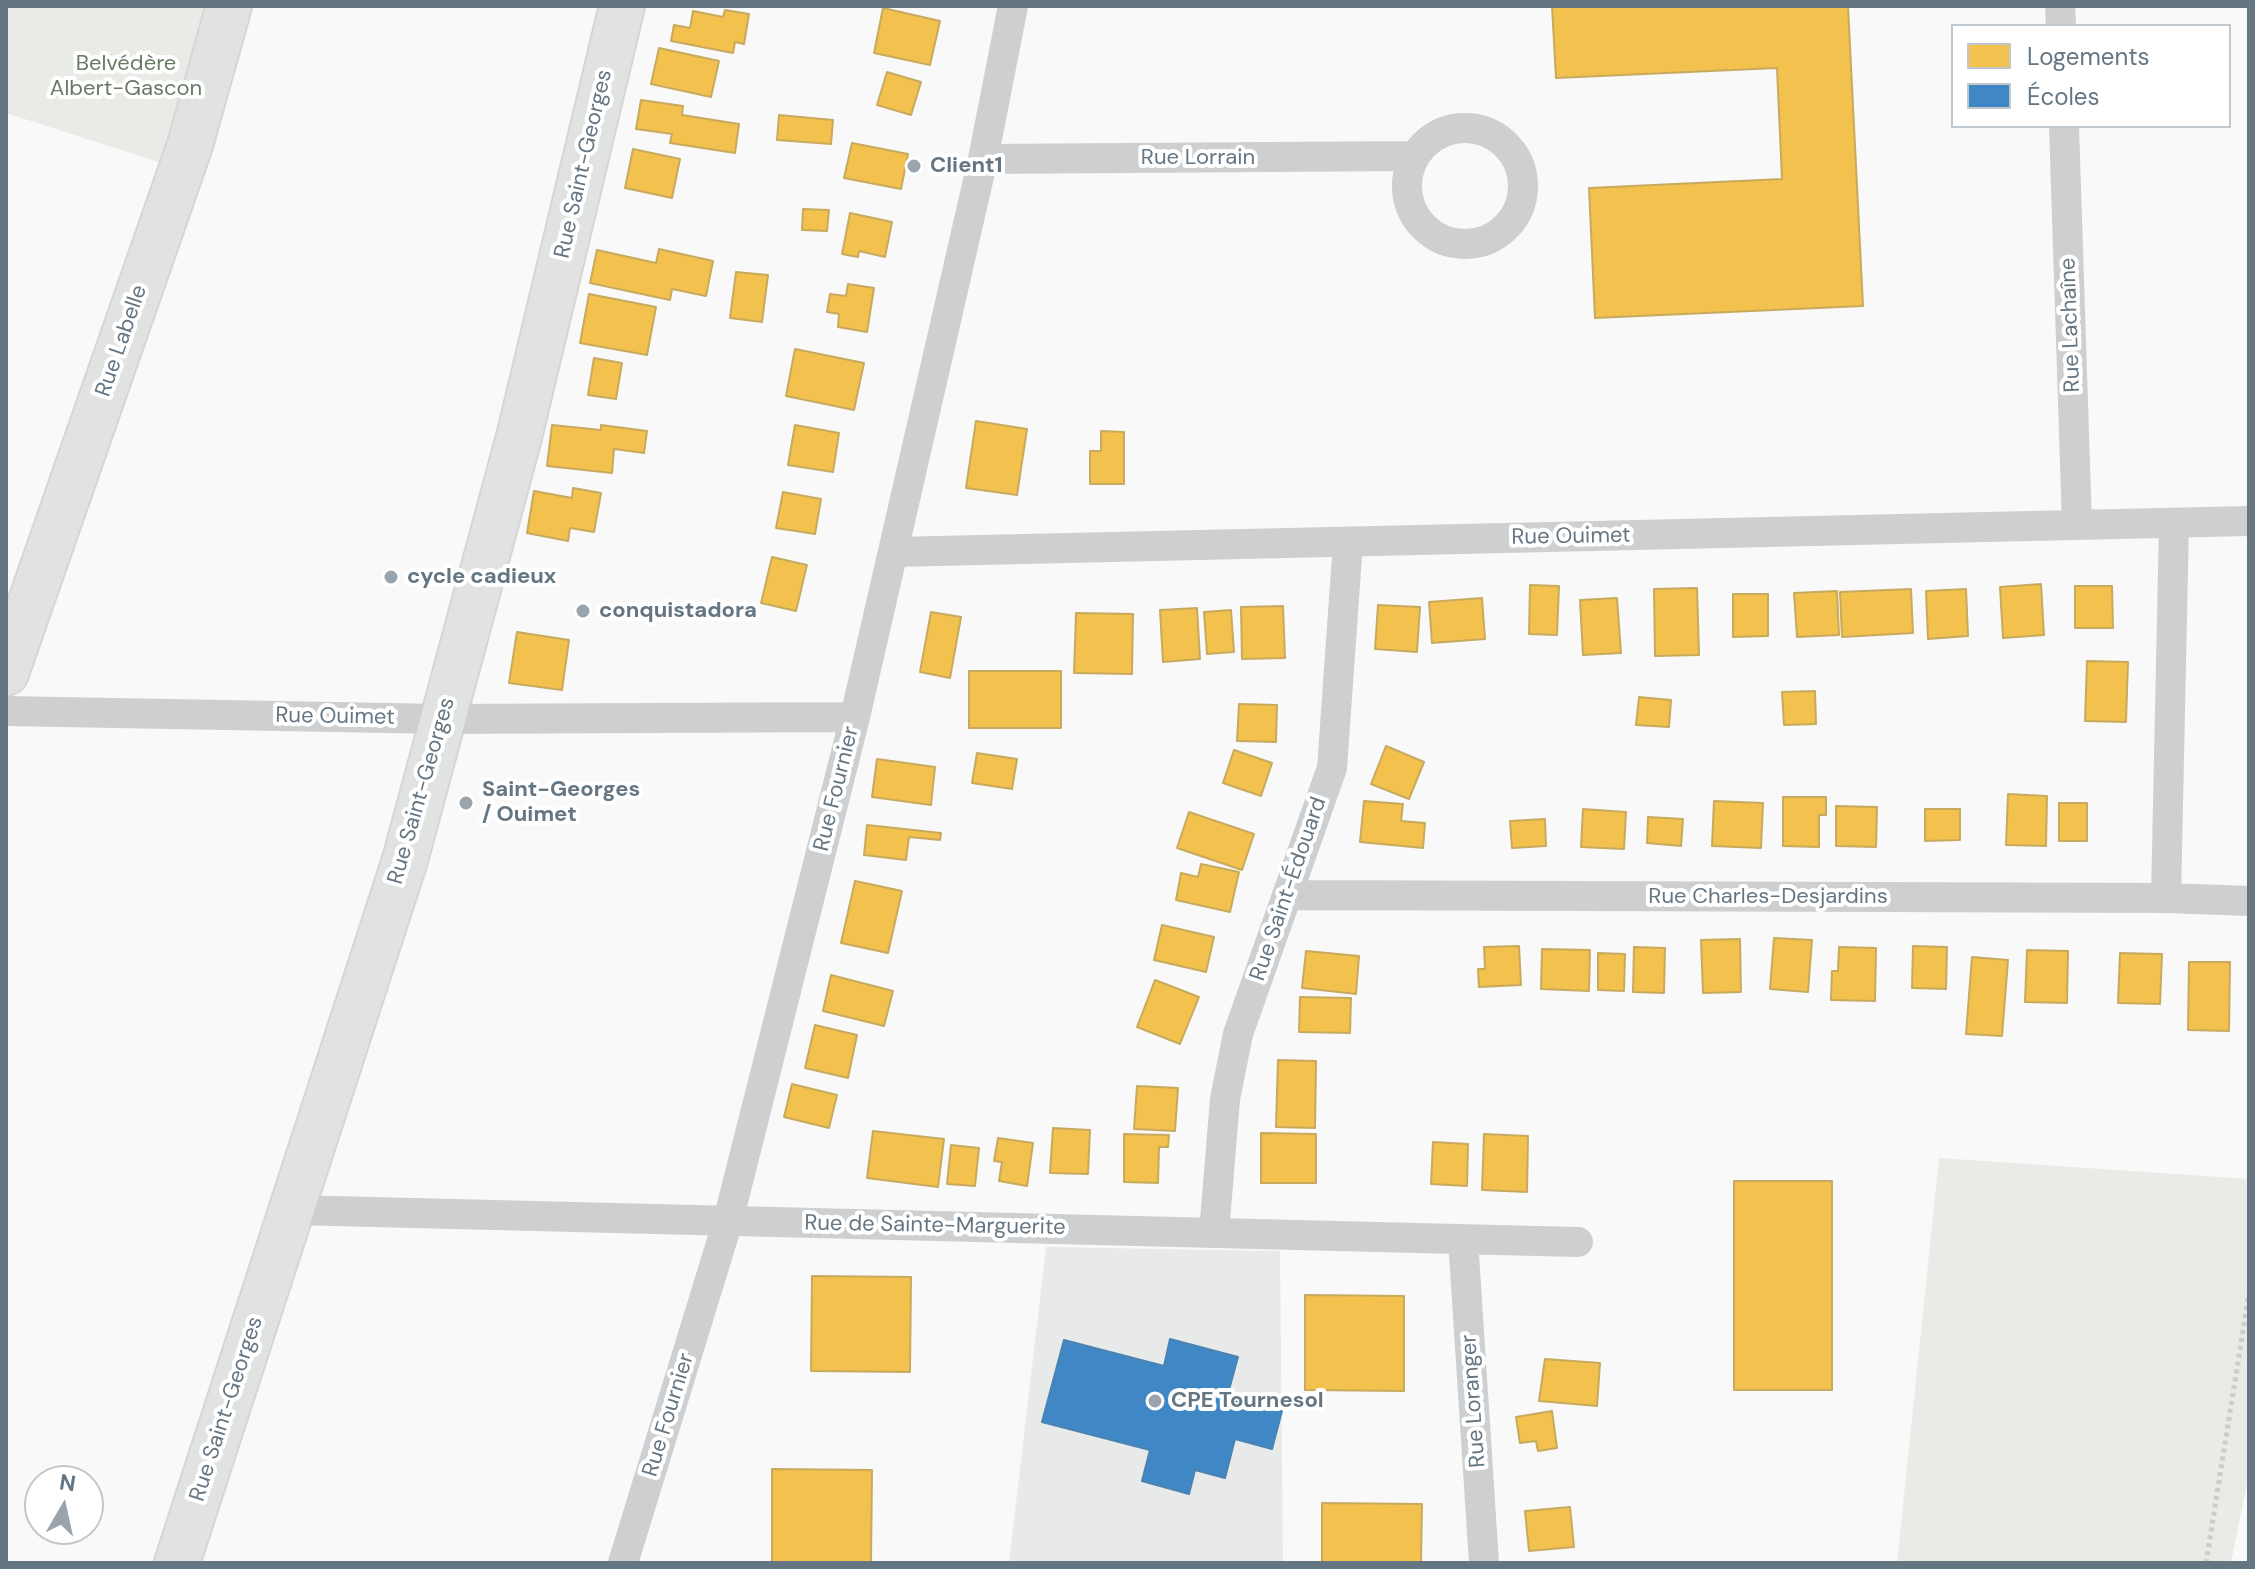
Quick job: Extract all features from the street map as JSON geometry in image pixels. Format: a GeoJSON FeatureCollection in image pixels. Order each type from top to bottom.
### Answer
{"type":"FeatureCollection","features":[{"type":"Feature","properties":{"kind":"main road","name":"Rue Labelle"},"geometry":{"type":"LineString","coordinates":[[6,673],[190,145],[229,6]]}},
{"type":"Feature","properties":{"kind":"main road","name":"Rue Saint-Georges"},"geometry":{"type":"LineString","coordinates":[[177,1563],[405,860],[519,437],[622,6]]}},
{"type":"Feature","properties":{"kind":"street","name":"Rue Fournier"},"geometry":{"type":"LineString","coordinates":[[623,1563],[728,1221],[855,717],[983,159],[1013,6]]}},
{"type":"Feature","properties":{"kind":"street","name":"Rue Lachaîne"},"geometry":{"type":"LineString","coordinates":[[2064,128],[2077,525]]}},
{"type":"Feature","properties":{"kind":"street","name":"Rue Lorrain"},"geometry":{"type":"LineString","coordinates":[[983,159],[1414,156]]}},
{"type":"Feature","properties":{"kind":"street","name":"Rue Ouimet"},"geometry":{"type":"LineString","coordinates":[[893,552],[2249,521]]}},
{"type":"Feature","properties":{"kind":"street"},"geometry":{"type":"LineString","coordinates":[[2166,898],[2174,523]]}},
{"type":"Feature","properties":{"kind":"street","name":"Rue Saint-Édouard"},"geometry":{"type":"LineString","coordinates":[[1214,1233],[1225,1099],[1238,1034],[1332,768],[1348,542]]}},
{"type":"Feature","properties":{"kind":"street","name":"Rue Ouimet"},"geometry":{"type":"LineString","coordinates":[[6,711],[443,719],[855,717]]}},
{"type":"Feature","properties":{"kind":"street","name":"Rue Charles-Desjardins"},"geometry":{"type":"LineString","coordinates":[[1287,895],[2166,898],[2249,901]]}},
{"type":"Feature","properties":{"kind":"street","name":"Rue de Sainte-Marguerite"},"geometry":{"type":"LineString","coordinates":[[293,1210],[1578,1242]]}},
{"type":"Feature","properties":{"kind":"street","name":"Rue Loranger"},"geometry":{"type":"LineString","coordinates":[[1463,1239],[1484,1563]]}},
{"type":"Feature","properties":{"kind":"path"},"geometry":{"type":"LineString","coordinates":[[2206,1563],[2249,1293]]}},
{"type":"Feature","properties":{"kind":"shaded area","name":"CPE Tournesol"},"geometry":{"type":"Polygon","coordinates":[[[1046,1247],[1280,1251],[1283,1563],[1009,1563],[1046,1247]]]}},
{"type":"Feature","properties":{"kind":"green space","name":"Belvédère Albert-Gascon"},"geometry":{"type":"Polygon","coordinates":[[[6,6],[220,6],[171,166],[6,113],[6,6]]]}},
{"type":"Feature","properties":{"kind":"green space"},"geometry":{"type":"Polygon","coordinates":[[[1939,1158],[2249,1179],[2249,1473],[2231,1563],[1897,1563],[1939,1158]]]}},
{"type":"Feature","properties":{"kind":"building: Logements"},"geometry":{"type":"Polygon","coordinates":[[[1552,6],[1848,6],[1863,306],[1595,318],[1589,188],[1782,179],[1777,68],[1556,78],[1552,6]]]}},
{"type":"Feature","properties":{"kind":"building: Logements"},"geometry":{"type":"Polygon","coordinates":[[[883,8],[940,21],[930,65],[874,53],[883,8]]]}},
{"type":"Feature","properties":{"kind":"building: Logements"},"geometry":{"type":"Polygon","coordinates":[[[725,10],[749,14],[744,44],[735,42],[733,53],[671,41],[674,25],[690,28],[693,11],[723,17],[725,10]]]}},
{"type":"Feature","properties":{"kind":"building: Logements"},"geometry":{"type":"Polygon","coordinates":[[[659,48],[719,61],[711,97],[651,84],[659,48]]]}},
{"type":"Feature","properties":{"kind":"building: Logements"},"geometry":{"type":"Polygon","coordinates":[[[887,72],[921,82],[911,115],[877,105],[887,72]]]}},
{"type":"Feature","properties":{"kind":"building: Logements"},"geometry":{"type":"Polygon","coordinates":[[[641,100],[683,106],[682,115],[739,124],[735,153],[670,143],[672,134],[636,129],[641,100]]]}},
{"type":"Feature","properties":{"kind":"building: Logements"},"geometry":{"type":"Polygon","coordinates":[[[779,115],[833,120],[831,144],[777,140],[779,115]]]}},
{"type":"Feature","properties":{"kind":"building: Logements"},"geometry":{"type":"Polygon","coordinates":[[[852,143],[908,154],[901,189],[844,178],[852,143]]]}},
{"type":"Feature","properties":{"kind":"building: Logements"},"geometry":{"type":"Polygon","coordinates":[[[633,149],[680,159],[672,198],[625,188],[633,149]]]}},
{"type":"Feature","properties":{"kind":"building: Logements"},"geometry":{"type":"Polygon","coordinates":[[[803,209],[829,210],[827,231],[802,230],[803,209]]]}},
{"type":"Feature","properties":{"kind":"building: Logements"},"geometry":{"type":"Polygon","coordinates":[[[850,213],[892,222],[885,257],[859,251],[858,257],[842,254],[850,213]]]}},
{"type":"Feature","properties":{"kind":"building: Logements"},"geometry":{"type":"Polygon","coordinates":[[[659,249],[713,261],[706,296],[672,289],[670,300],[590,283],[597,250],[656,263],[659,249]]]}},
{"type":"Feature","properties":{"kind":"building: Logements"},"geometry":{"type":"Polygon","coordinates":[[[736,272],[768,275],[762,322],[730,318],[736,272]]]}},
{"type":"Feature","properties":{"kind":"building: Logements"},"geometry":{"type":"Polygon","coordinates":[[[848,284],[874,288],[867,332],[838,327],[839,314],[827,312],[830,294],[846,296],[848,284]]]}},
{"type":"Feature","properties":{"kind":"building: Logements"},"geometry":{"type":"Polygon","coordinates":[[[589,294],[656,307],[647,355],[580,343],[589,294]]]}},
{"type":"Feature","properties":{"kind":"building: Logements"},"geometry":{"type":"Polygon","coordinates":[[[795,349],[864,363],[854,410],[786,396],[795,349]]]}},
{"type":"Feature","properties":{"kind":"building: Logements"},"geometry":{"type":"Polygon","coordinates":[[[594,358],[622,363],[616,399],[588,395],[594,358]]]}},
{"type":"Feature","properties":{"kind":"building: Logements"},"geometry":{"type":"Polygon","coordinates":[[[976,421],[1027,429],[1017,495],[966,488],[976,421]]]}},
{"type":"Feature","properties":{"kind":"building: Logements"},"geometry":{"type":"Polygon","coordinates":[[[552,425],[601,430],[601,425],[647,431],[644,453],[614,449],[612,473],[547,466],[552,425]]]}},
{"type":"Feature","properties":{"kind":"building: Logements"},"geometry":{"type":"Polygon","coordinates":[[[795,425],[839,433],[833,472],[788,465],[795,425]]]}},
{"type":"Feature","properties":{"kind":"building: Logements"},"geometry":{"type":"Polygon","coordinates":[[[1101,431],[1124,432],[1124,484],[1090,484],[1090,451],[1101,451],[1101,431]]]}},
{"type":"Feature","properties":{"kind":"building: Logements"},"geometry":{"type":"Polygon","coordinates":[[[573,488],[601,493],[594,532],[570,528],[568,541],[527,533],[534,491],[572,498],[573,488]]]}},
{"type":"Feature","properties":{"kind":"building: Logements"},"geometry":{"type":"Polygon","coordinates":[[[783,492],[821,499],[815,534],[776,528],[783,492]]]}},
{"type":"Feature","properties":{"kind":"building: Logements"},"geometry":{"type":"Polygon","coordinates":[[[772,557],[807,565],[796,611],[761,603],[772,557]]]}},
{"type":"Feature","properties":{"kind":"building: Logements"},"geometry":{"type":"Polygon","coordinates":[[[2041,584],[2044,635],[2003,638],[2000,587],[2041,584]]]}},
{"type":"Feature","properties":{"kind":"building: Logements"},"geometry":{"type":"Polygon","coordinates":[[[1530,585],[1559,586],[1557,635],[1529,634],[1530,585]]]}},
{"type":"Feature","properties":{"kind":"building: Logements"},"geometry":{"type":"Polygon","coordinates":[[[2075,586],[2112,586],[2113,628],[2075,628],[2075,586]]]}},
{"type":"Feature","properties":{"kind":"building: Logements"},"geometry":{"type":"Polygon","coordinates":[[[1697,588],[1699,655],[1655,656],[1654,589],[1697,588]]]}},
{"type":"Feature","properties":{"kind":"building: Logements"},"geometry":{"type":"Polygon","coordinates":[[[1911,589],[1913,633],[1842,637],[1840,592],[1911,589]]]}},
{"type":"Feature","properties":{"kind":"building: Logements"},"geometry":{"type":"Polygon","coordinates":[[[1966,589],[1968,636],[1928,639],[1926,591],[1966,589]]]}},
{"type":"Feature","properties":{"kind":"building: Logements"},"geometry":{"type":"Polygon","coordinates":[[[1837,591],[1839,635],[1797,637],[1794,593],[1837,591]]]}},
{"type":"Feature","properties":{"kind":"building: Logements"},"geometry":{"type":"Polygon","coordinates":[[[1733,594],[1768,594],[1768,636],[1733,637],[1733,594]]]}},
{"type":"Feature","properties":{"kind":"building: Logements"},"geometry":{"type":"Polygon","coordinates":[[[1482,598],[1485,639],[1432,643],[1429,602],[1482,598]]]}},
{"type":"Feature","properties":{"kind":"building: Logements"},"geometry":{"type":"Polygon","coordinates":[[[1617,598],[1621,653],[1583,655],[1580,600],[1617,598]]]}},
{"type":"Feature","properties":{"kind":"building: Logements"},"geometry":{"type":"Polygon","coordinates":[[[1378,605],[1420,607],[1417,652],[1375,649],[1378,605]]]}},
{"type":"Feature","properties":{"kind":"building: Logements"},"geometry":{"type":"Polygon","coordinates":[[[1283,606],[1285,658],[1242,659],[1241,607],[1283,606]]]}},
{"type":"Feature","properties":{"kind":"building: Logements"},"geometry":{"type":"Polygon","coordinates":[[[1197,608],[1200,659],[1163,662],[1160,610],[1197,608]]]}},
{"type":"Feature","properties":{"kind":"building: Logements"},"geometry":{"type":"Polygon","coordinates":[[[1231,610],[1234,652],[1207,654],[1204,612],[1231,610]]]}},
{"type":"Feature","properties":{"kind":"building: Logements"},"geometry":{"type":"Polygon","coordinates":[[[931,612],[961,617],[950,678],[920,672],[931,612]]]}},
{"type":"Feature","properties":{"kind":"building: Logements"},"geometry":{"type":"Polygon","coordinates":[[[1076,613],[1133,614],[1132,674],[1074,673],[1076,613]]]}},
{"type":"Feature","properties":{"kind":"building: Logements"},"geometry":{"type":"Polygon","coordinates":[[[517,632],[569,640],[562,690],[509,683],[517,632]]]}},
{"type":"Feature","properties":{"kind":"building: Logements"},"geometry":{"type":"Polygon","coordinates":[[[2087,661],[2128,662],[2126,722],[2085,721],[2087,661]]]}},
{"type":"Feature","properties":{"kind":"building: Logements"},"geometry":{"type":"Polygon","coordinates":[[[969,671],[1061,671],[1061,728],[969,728],[969,671]]]}},
{"type":"Feature","properties":{"kind":"building: Logements"},"geometry":{"type":"Polygon","coordinates":[[[1815,691],[1816,724],[1784,725],[1782,692],[1815,691]]]}},
{"type":"Feature","properties":{"kind":"building: Logements"},"geometry":{"type":"Polygon","coordinates":[[[1639,697],[1671,700],[1669,727],[1636,725],[1639,697]]]}},
{"type":"Feature","properties":{"kind":"building: Logements"},"geometry":{"type":"Polygon","coordinates":[[[1239,704],[1277,705],[1276,742],[1237,741],[1239,704]]]}},
{"type":"Feature","properties":{"kind":"building: Logements"},"geometry":{"type":"Polygon","coordinates":[[[1386,746],[1424,762],[1409,799],[1371,784],[1386,746]]]}},
{"type":"Feature","properties":{"kind":"building: Logements"},"geometry":{"type":"Polygon","coordinates":[[[1234,750],[1272,763],[1261,796],[1223,783],[1234,750]]]}},
{"type":"Feature","properties":{"kind":"building: Logements"},"geometry":{"type":"Polygon","coordinates":[[[977,753],[1017,759],[1012,789],[972,783],[977,753]]]}},
{"type":"Feature","properties":{"kind":"building: Logements"},"geometry":{"type":"Polygon","coordinates":[[[877,759],[935,767],[931,805],[872,797],[877,759]]]}},
{"type":"Feature","properties":{"kind":"building: Logements"},"geometry":{"type":"Polygon","coordinates":[[[2008,794],[2047,796],[2046,846],[2006,845],[2008,794]]]}},
{"type":"Feature","properties":{"kind":"building: Logements"},"geometry":{"type":"Polygon","coordinates":[[[1783,797],[1826,797],[1826,815],[1819,815],[1819,847],[1783,846],[1783,797]]]}},
{"type":"Feature","properties":{"kind":"building: Logements"},"geometry":{"type":"Polygon","coordinates":[[[1364,801],[1403,804],[1401,821],[1425,823],[1423,848],[1360,842],[1364,801]]]}},
{"type":"Feature","properties":{"kind":"building: Logements"},"geometry":{"type":"Polygon","coordinates":[[[1714,801],[1763,803],[1761,848],[1712,846],[1714,801]]]}},
{"type":"Feature","properties":{"kind":"building: Logements"},"geometry":{"type":"Polygon","coordinates":[[[2059,803],[2087,803],[2087,841],[2059,841],[2059,803]]]}},
{"type":"Feature","properties":{"kind":"building: Logements"},"geometry":{"type":"Polygon","coordinates":[[[1836,806],[1877,807],[1876,847],[1836,846],[1836,806]]]}},
{"type":"Feature","properties":{"kind":"building: Logements"},"geometry":{"type":"Polygon","coordinates":[[[1583,809],[1626,812],[1624,849],[1581,847],[1583,809]]]}},
{"type":"Feature","properties":{"kind":"building: Logements"},"geometry":{"type":"Polygon","coordinates":[[[1925,809],[1960,809],[1960,840],[1925,841],[1925,809]]]}},
{"type":"Feature","properties":{"kind":"building: Logements"},"geometry":{"type":"Polygon","coordinates":[[[1189,812],[1254,834],[1242,870],[1177,848],[1189,812]]]}},
{"type":"Feature","properties":{"kind":"building: Logements"},"geometry":{"type":"Polygon","coordinates":[[[1648,817],[1683,819],[1681,846],[1647,843],[1648,817]]]}},
{"type":"Feature","properties":{"kind":"building: Logements"},"geometry":{"type":"Polygon","coordinates":[[[1545,819],[1546,846],[1512,848],[1510,821],[1545,819]]]}},
{"type":"Feature","properties":{"kind":"building: Logements"},"geometry":{"type":"Polygon","coordinates":[[[867,825],[941,833],[940,840],[909,837],[906,860],[864,855],[867,825]]]}},
{"type":"Feature","properties":{"kind":"building: Logements"},"geometry":{"type":"Polygon","coordinates":[[[1201,864],[1239,872],[1230,912],[1176,900],[1181,873],[1198,877],[1201,864]]]}},
{"type":"Feature","properties":{"kind":"building: Logements"},"geometry":{"type":"Polygon","coordinates":[[[855,881],[902,891],[888,953],[841,943],[855,881]]]}},
{"type":"Feature","properties":{"kind":"building: Logements"},"geometry":{"type":"Polygon","coordinates":[[[1162,925],[1214,937],[1206,972],[1154,960],[1162,925]]]}},
{"type":"Feature","properties":{"kind":"building: Logements"},"geometry":{"type":"Polygon","coordinates":[[[1774,938],[1812,940],[1808,992],[1770,989],[1774,938]]]}},
{"type":"Feature","properties":{"kind":"building: Logements"},"geometry":{"type":"Polygon","coordinates":[[[1740,939],[1741,992],[1703,993],[1701,940],[1740,939]]]}},
{"type":"Feature","properties":{"kind":"building: Logements"},"geometry":{"type":"Polygon","coordinates":[[[1519,946],[1521,985],[1479,987],[1478,969],[1485,969],[1484,947],[1519,946]]]}},
{"type":"Feature","properties":{"kind":"building: Logements"},"geometry":{"type":"Polygon","coordinates":[[[1913,946],[1947,947],[1946,989],[1912,988],[1913,946]]]}},
{"type":"Feature","properties":{"kind":"building: Logements"},"geometry":{"type":"Polygon","coordinates":[[[1634,947],[1665,948],[1664,993],[1633,992],[1634,947]]]}},
{"type":"Feature","properties":{"kind":"building: Logements"},"geometry":{"type":"Polygon","coordinates":[[[1839,947],[1876,948],[1875,1001],[1831,1000],[1832,971],[1838,971],[1839,947]]]}},
{"type":"Feature","properties":{"kind":"building: Logements"},"geometry":{"type":"Polygon","coordinates":[[[1542,949],[1590,950],[1589,991],[1541,989],[1542,949]]]}},
{"type":"Feature","properties":{"kind":"building: Logements"},"geometry":{"type":"Polygon","coordinates":[[[2027,950],[2068,951],[2067,1003],[2025,1002],[2027,950]]]}},
{"type":"Feature","properties":{"kind":"building: Logements"},"geometry":{"type":"Polygon","coordinates":[[[1306,951],[1359,956],[1356,994],[1302,988],[1306,951]]]}},
{"type":"Feature","properties":{"kind":"building: Logements"},"geometry":{"type":"Polygon","coordinates":[[[1598,953],[1625,954],[1624,991],[1598,990],[1598,953]]]}},
{"type":"Feature","properties":{"kind":"building: Logements"},"geometry":{"type":"Polygon","coordinates":[[[2120,953],[2162,954],[2160,1004],[2118,1003],[2120,953]]]}},
{"type":"Feature","properties":{"kind":"building: Logements"},"geometry":{"type":"Polygon","coordinates":[[[1972,957],[2008,960],[2002,1036],[1966,1034],[1972,957]]]}},
{"type":"Feature","properties":{"kind":"building: Logements"},"geometry":{"type":"Polygon","coordinates":[[[2189,962],[2230,962],[2229,1031],[2188,1030],[2189,962]]]}},
{"type":"Feature","properties":{"kind":"building: Logements"},"geometry":{"type":"Polygon","coordinates":[[[831,975],[893,991],[884,1026],[823,1011],[831,975]]]}},
{"type":"Feature","properties":{"kind":"building: Logements"},"geometry":{"type":"Polygon","coordinates":[[[1155,980],[1199,997],[1180,1044],[1137,1027],[1155,980]]]}},
{"type":"Feature","properties":{"kind":"building: Logements"},"geometry":{"type":"Polygon","coordinates":[[[1300,997],[1351,998],[1350,1033],[1299,1032],[1300,997]]]}},
{"type":"Feature","properties":{"kind":"building: Logements"},"geometry":{"type":"Polygon","coordinates":[[[815,1025],[857,1035],[848,1078],[805,1068],[815,1025]]]}},
{"type":"Feature","properties":{"kind":"building: Logements"},"geometry":{"type":"Polygon","coordinates":[[[1278,1060],[1316,1061],[1315,1128],[1276,1127],[1278,1060]]]}},
{"type":"Feature","properties":{"kind":"building: Logements"},"geometry":{"type":"Polygon","coordinates":[[[792,1084],[837,1095],[829,1128],[784,1117],[792,1084]]]}},
{"type":"Feature","properties":{"kind":"building: Logements"},"geometry":{"type":"Polygon","coordinates":[[[1137,1086],[1178,1088],[1175,1131],[1134,1129],[1137,1086]]]}},
{"type":"Feature","properties":{"kind":"building: Logements"},"geometry":{"type":"Polygon","coordinates":[[[1053,1128],[1090,1130],[1088,1174],[1050,1173],[1053,1128]]]}},
{"type":"Feature","properties":{"kind":"building: Logements"},"geometry":{"type":"Polygon","coordinates":[[[873,1131],[944,1139],[938,1187],[867,1178],[873,1131]]]}},
{"type":"Feature","properties":{"kind":"building: Logements"},"geometry":{"type":"Polygon","coordinates":[[[1261,1133],[1316,1134],[1316,1183],[1261,1183],[1261,1133]]]}},
{"type":"Feature","properties":{"kind":"building: Logements"},"geometry":{"type":"Polygon","coordinates":[[[1124,1134],[1169,1135],[1168,1147],[1159,1147],[1158,1183],[1124,1182],[1124,1134]]]}},
{"type":"Feature","properties":{"kind":"building: Logements"},"geometry":{"type":"Polygon","coordinates":[[[1484,1134],[1528,1136],[1527,1192],[1482,1190],[1484,1134]]]}},
{"type":"Feature","properties":{"kind":"building: Logements"},"geometry":{"type":"Polygon","coordinates":[[[998,1138],[1033,1143],[1027,1186],[999,1181],[1002,1162],[994,1161],[998,1138]]]}},
{"type":"Feature","properties":{"kind":"building: Logements"},"geometry":{"type":"Polygon","coordinates":[[[1433,1142],[1468,1144],[1467,1186],[1431,1184],[1433,1142]]]}},
{"type":"Feature","properties":{"kind":"building: Logements"},"geometry":{"type":"Polygon","coordinates":[[[951,1145],[979,1148],[975,1186],[947,1184],[951,1145]]]}},
{"type":"Feature","properties":{"kind":"building: Logements"},"geometry":{"type":"Polygon","coordinates":[[[1734,1181],[1832,1181],[1832,1390],[1734,1390],[1734,1181]]]}},
{"type":"Feature","properties":{"kind":"building: Logements"},"geometry":{"type":"Polygon","coordinates":[[[812,1276],[911,1277],[910,1372],[811,1371],[812,1276]]]}},
{"type":"Feature","properties":{"kind":"building: Logements"},"geometry":{"type":"Polygon","coordinates":[[[1305,1295],[1404,1296],[1404,1391],[1305,1390],[1305,1295]]]}},
{"type":"Feature","properties":{"kind":"building: Logements"},"geometry":{"type":"Polygon","coordinates":[[[1545,1359],[1600,1363],[1597,1406],[1539,1401],[1545,1359]]]}},
{"type":"Feature","properties":{"kind":"building: Logements"},"geometry":{"type":"Polygon","coordinates":[[[1552,1411],[1557,1448],[1538,1451],[1536,1441],[1520,1443],[1516,1417],[1552,1411]]]}},
{"type":"Feature","properties":{"kind":"building: Logements"},"geometry":{"type":"Polygon","coordinates":[[[772,1469],[872,1470],[871,1563],[772,1563],[772,1469]]]}},
{"type":"Feature","properties":{"kind":"building: Logements"},"geometry":{"type":"Polygon","coordinates":[[[1322,1503],[1422,1504],[1421,1563],[1322,1563],[1322,1503]]]}},
{"type":"Feature","properties":{"kind":"building: Logements"},"geometry":{"type":"Polygon","coordinates":[[[1570,1507],[1574,1547],[1529,1551],[1525,1511],[1570,1507]]]}},
{"type":"Feature","properties":{"kind":"building: Écoles"},"geometry":{"type":"Polygon","coordinates":[[[1170,1339],[1238,1357],[1227,1397],[1282,1411],[1272,1449],[1235,1439],[1225,1478],[1195,1470],[1189,1494],[1142,1481],[1150,1450],[1042,1422],[1064,1340],[1164,1366],[1170,1339]]]}},
{"type":"Feature","properties":{"kind":"place","name":"Client1"},"geometry":{"type":"Point","coordinates":[914,166]}},
{"type":"Feature","properties":{"kind":"place","name":"cycle cadieux"},"geometry":{"type":"Point","coordinates":[391,577]}},
{"type":"Feature","properties":{"kind":"place","name":"conquistadora"},"geometry":{"type":"Point","coordinates":[583,611]}},
{"type":"Feature","properties":{"kind":"place","name":"Saint-Georges / Ouimet"},"geometry":{"type":"Point","coordinates":[466,803]}},
{"type":"Feature","properties":{"kind":"place","name":"CPE Tournesol"},"geometry":{"type":"Point","coordinates":[1155,1401]}}]}
